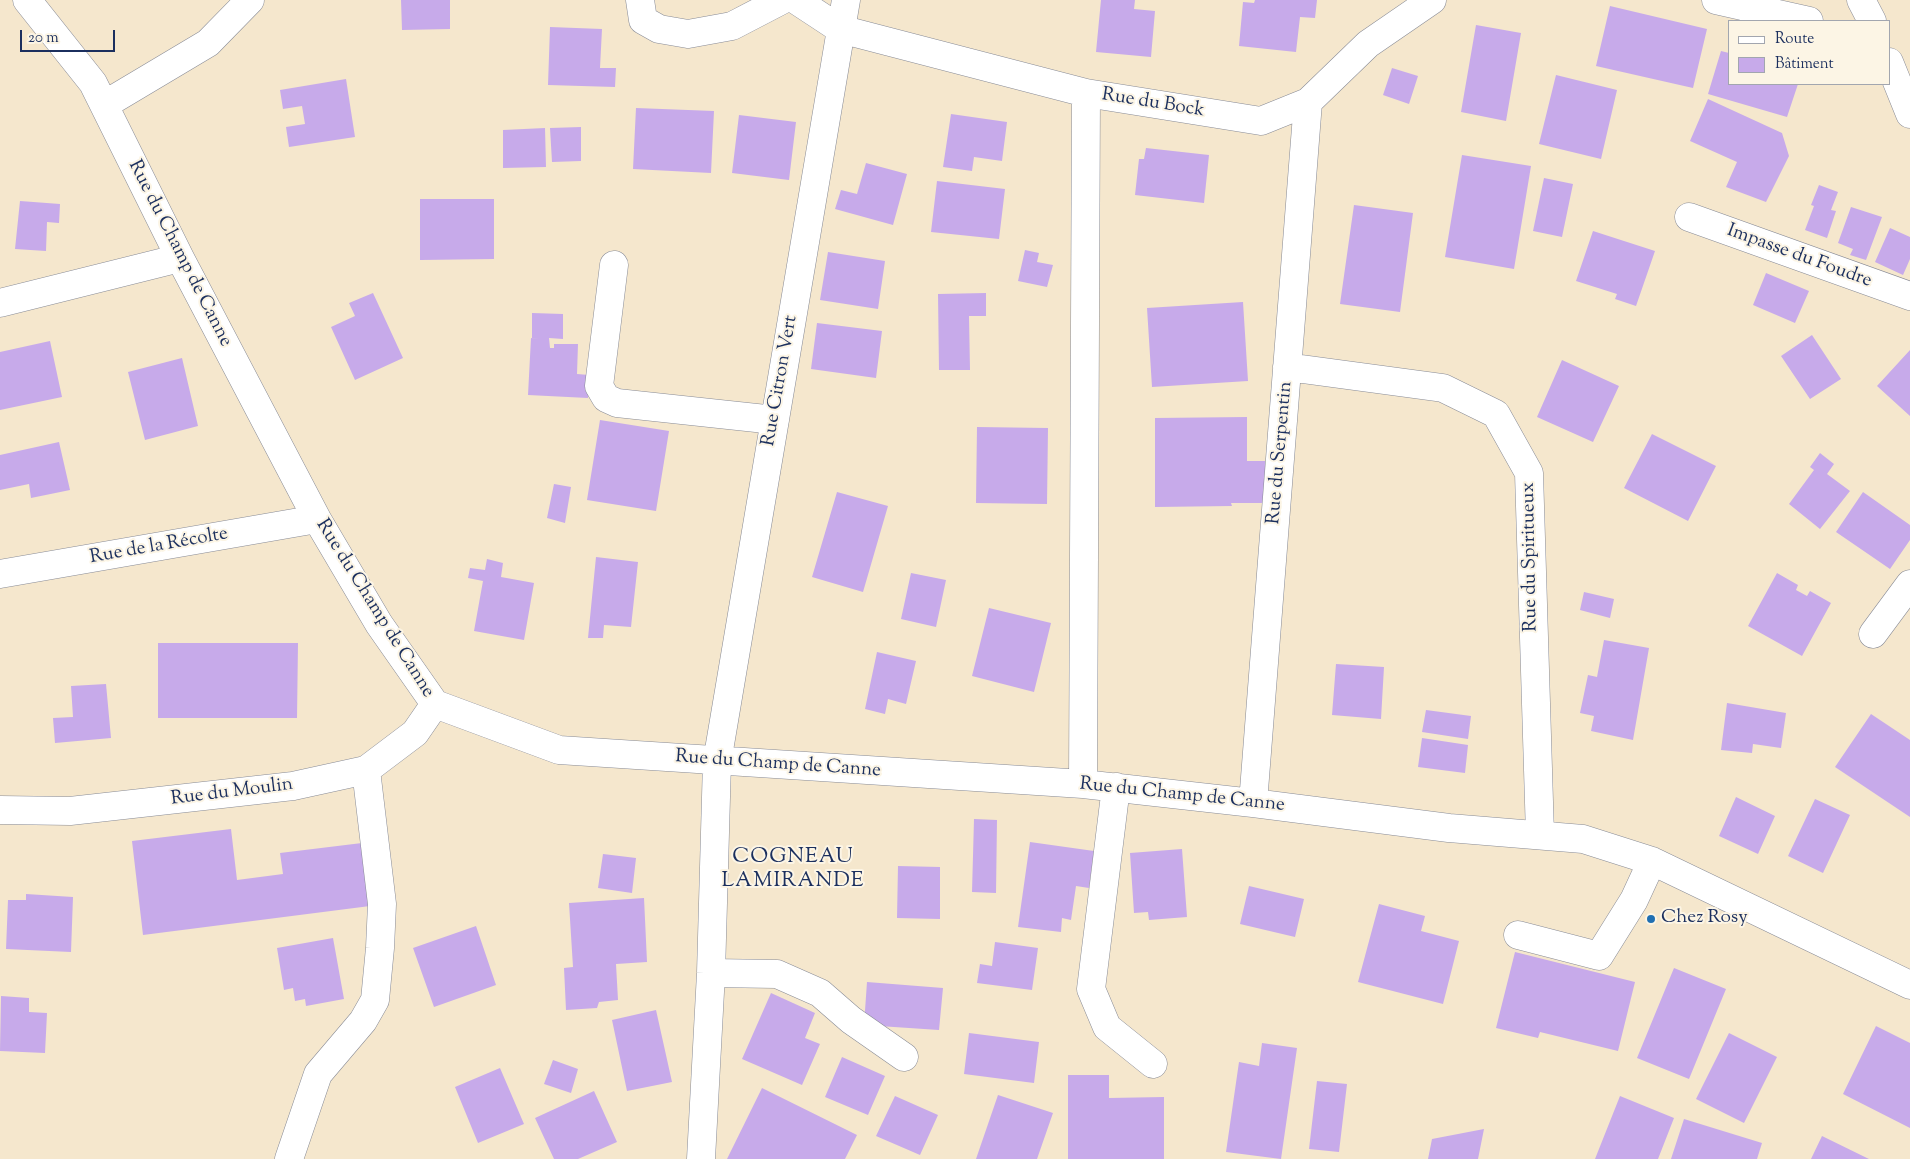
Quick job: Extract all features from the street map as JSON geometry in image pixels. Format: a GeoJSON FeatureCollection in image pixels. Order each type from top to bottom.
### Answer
{"type":"FeatureCollection","features":[{"type":"Feature","properties":{"kind":"street","name":"Rue du Champ de Canne"},"geometry":{"type":"LineString","coordinates":[[28,0],[93,83],[180,258],[317,519],[379,624],[435,704],[559,750],[717,762],[1084,784],[1450,828],[1583,839],[1652,861],[1910,985]]}},
{"type":"Feature","properties":{"kind":"street"},"geometry":{"type":"LineString","coordinates":[[104,106],[208,43],[250,0]]}},
{"type":"Feature","properties":{"kind":"street"},"geometry":{"type":"LineString","coordinates":[[640,0],[643,20],[659,29],[688,34],[732,26],[782,0]]}},
{"type":"Feature","properties":{"kind":"street","name":"Rue du Bock"},"geometry":{"type":"LineString","coordinates":[[796,0],[840,29],[1086,93],[1261,121],[1308,102],[1368,44],[1432,0]]}},
{"type":"Feature","properties":{"kind":"street","name":"Rue Citron Vert"},"geometry":{"type":"LineString","coordinates":[[701,1159],[711,974],[717,762],[846,0]]}},
{"type":"Feature","properties":{"kind":"street"},"geometry":{"type":"LineString","coordinates":[[1716,0],[1805,20]]}},
{"type":"Feature","properties":{"kind":"street"},"geometry":{"type":"LineString","coordinates":[[1861,0],[1871,20]]}},
{"type":"Feature","properties":{"kind":"street"},"geometry":{"type":"LineString","coordinates":[[1890,64],[1910,114]]}},
{"type":"Feature","properties":{"kind":"street"},"geometry":{"type":"LineString","coordinates":[[1084,784],[1086,93]]}},
{"type":"Feature","properties":{"kind":"street","name":"Rue du Serpentin"},"geometry":{"type":"LineString","coordinates":[[1252,803],[1308,102]]}},
{"type":"Feature","properties":{"kind":"street","name":"Impasse du Foudre"},"geometry":{"type":"LineString","coordinates":[[1689,217],[1910,296]]}},
{"type":"Feature","properties":{"kind":"street"},"geometry":{"type":"LineString","coordinates":[[0,303],[180,258]]}},
{"type":"Feature","properties":{"kind":"street"},"geometry":{"type":"LineString","coordinates":[[614,265],[599,386],[606,398],[617,403],[775,420]]}},
{"type":"Feature","properties":{"kind":"street","name":"Rue du Spiritueux"},"geometry":{"type":"LineString","coordinates":[[1287,367],[1443,388],[1496,414],[1529,473],[1540,835]]}},
{"type":"Feature","properties":{"kind":"street","name":"Rue de la Récolte"},"geometry":{"type":"LineString","coordinates":[[0,574],[317,519]]}},
{"type":"Feature","properties":{"kind":"street"},"geometry":{"type":"LineString","coordinates":[[1873,634],[1910,584]]}},
{"type":"Feature","properties":{"kind":"street","name":"Rue du Moulin"},"geometry":{"type":"LineString","coordinates":[[0,810],[70,811],[274,789],[366,770],[415,733],[435,704]]}},
{"type":"Feature","properties":{"kind":"street"},"geometry":{"type":"LineString","coordinates":[[289,1159],[318,1074],[364,1021],[375,1000],[382,904],[366,770]]}},
{"type":"Feature","properties":{"kind":"street"},"geometry":{"type":"LineString","coordinates":[[1116,787],[1091,989],[1107,1027],[1154,1064]]}},
{"type":"Feature","properties":{"kind":"street"},"geometry":{"type":"LineString","coordinates":[[1518,936],[1599,956],[1634,900],[1652,861]]}},
{"type":"Feature","properties":{"kind":"street"},"geometry":{"type":"LineString","coordinates":[[711,974],[777,974],[820,992],[851,1020],[904,1057]]}},
{"type":"Feature","properties":{"kind":"building"},"geometry":{"type":"Polygon","coordinates":[[[401,0],[450,0],[450,29],[402,30],[401,0]]]}},
{"type":"Feature","properties":{"kind":"building"},"geometry":{"type":"Polygon","coordinates":[[[1101,0],[1135,0],[1134,9],[1155,11],[1151,57],[1096,52],[1101,0]]]}},
{"type":"Feature","properties":{"kind":"building"},"geometry":{"type":"Polygon","coordinates":[[[1255,0],[1317,0],[1315,18],[1300,17],[1296,52],[1239,46],[1243,2],[1254,3],[1255,0]]]}},
{"type":"Feature","properties":{"kind":"building"},"geometry":{"type":"Polygon","coordinates":[[[1610,6],[1707,29],[1693,88],[1596,66],[1610,6]]]}},
{"type":"Feature","properties":{"kind":"building"},"geometry":{"type":"Polygon","coordinates":[[[1476,25],[1521,33],[1506,121],[1461,112],[1476,25]]]}},
{"type":"Feature","properties":{"kind":"building"},"geometry":{"type":"Polygon","coordinates":[[[550,27],[602,29],[600,68],[616,68],[615,87],[548,85],[550,27]]]}},
{"type":"Feature","properties":{"kind":"building"},"geometry":{"type":"Polygon","coordinates":[[[1721,51],[1728,53],[1728,85],[1798,85],[1787,117],[1708,94],[1721,51]]]}},
{"type":"Feature","properties":{"kind":"building"},"geometry":{"type":"Polygon","coordinates":[[[1392,68],[1418,76],[1409,104],[1383,95],[1392,68]]]}},
{"type":"Feature","properties":{"kind":"building"},"geometry":{"type":"Polygon","coordinates":[[[1556,75],[1617,90],[1601,159],[1539,144],[1556,75]]]}},
{"type":"Feature","properties":{"kind":"building"},"geometry":{"type":"Polygon","coordinates":[[[346,79],[355,137],[289,147],[286,127],[305,124],[302,106],[283,109],[280,90],[346,79]]]}},
{"type":"Feature","properties":{"kind":"building"},"geometry":{"type":"Polygon","coordinates":[[[1708,99],[1782,133],[1789,156],[1766,202],[1726,187],[1737,162],[1690,141],[1708,99]]]}},
{"type":"Feature","properties":{"kind":"building"},"geometry":{"type":"Polygon","coordinates":[[[636,108],[714,111],[711,173],[633,169],[636,108]]]}},
{"type":"Feature","properties":{"kind":"building"},"geometry":{"type":"Polygon","coordinates":[[[951,114],[1007,122],[1002,161],[974,157],[972,171],[943,167],[951,114]]]}},
{"type":"Feature","properties":{"kind":"building"},"geometry":{"type":"Polygon","coordinates":[[[739,115],[796,122],[789,180],[732,173],[739,115]]]}},
{"type":"Feature","properties":{"kind":"building"},"geometry":{"type":"Polygon","coordinates":[[[581,127],[581,161],[552,162],[550,128],[581,127]]]}},
{"type":"Feature","properties":{"kind":"building"},"geometry":{"type":"Polygon","coordinates":[[[545,128],[546,167],[503,168],[503,130],[545,128]]]}},
{"type":"Feature","properties":{"kind":"building"},"geometry":{"type":"Polygon","coordinates":[[[1146,148],[1209,155],[1204,203],[1135,195],[1139,159],[1144,159],[1146,148]]]}},
{"type":"Feature","properties":{"kind":"building"},"geometry":{"type":"Polygon","coordinates":[[[1462,155],[1531,166],[1514,269],[1445,257],[1462,155]]]}},
{"type":"Feature","properties":{"kind":"building"},"geometry":{"type":"Polygon","coordinates":[[[866,163],[907,174],[893,225],[835,209],[841,190],[857,194],[866,163]]]}},
{"type":"Feature","properties":{"kind":"building"},"geometry":{"type":"Polygon","coordinates":[[[1544,178],[1573,184],[1562,237],[1533,231],[1544,178]]]}},
{"type":"Feature","properties":{"kind":"building"},"geometry":{"type":"Polygon","coordinates":[[[937,181],[1005,189],[999,239],[931,232],[937,181]]]}},
{"type":"Feature","properties":{"kind":"building"},"geometry":{"type":"Polygon","coordinates":[[[1819,185],[1838,192],[1831,210],[1836,211],[1827,238],[1805,230],[1814,206],[1811,205],[1819,185]]]}},
{"type":"Feature","properties":{"kind":"building"},"geometry":{"type":"Polygon","coordinates":[[[420,199],[494,199],[494,259],[420,260],[420,199]]]}},
{"type":"Feature","properties":{"kind":"building"},"geometry":{"type":"Polygon","coordinates":[[[20,201],[60,204],[59,223],[47,222],[46,251],[15,249],[20,201]]]}},
{"type":"Feature","properties":{"kind":"building"},"geometry":{"type":"Polygon","coordinates":[[[1354,205],[1413,213],[1400,312],[1340,304],[1354,205]]]}},
{"type":"Feature","properties":{"kind":"building"},"geometry":{"type":"Polygon","coordinates":[[[1851,207],[1882,217],[1866,260],[1850,255],[1853,249],[1838,243],[1851,207]]]}},
{"type":"Feature","properties":{"kind":"building"},"geometry":{"type":"Polygon","coordinates":[[[1890,228],[1910,237],[1910,259],[1903,275],[1875,262],[1890,228]]]}},
{"type":"Feature","properties":{"kind":"building"},"geometry":{"type":"Polygon","coordinates":[[[1593,231],[1655,251],[1636,306],[1615,299],[1617,294],[1576,281],[1593,231]]]}},
{"type":"Feature","properties":{"kind":"building"},"geometry":{"type":"Polygon","coordinates":[[[1025,250],[1039,253],[1037,262],[1053,265],[1047,287],[1018,281],[1025,250]]]}},
{"type":"Feature","properties":{"kind":"building"},"geometry":{"type":"Polygon","coordinates":[[[828,252],[885,261],[878,309],[820,300],[828,252]]]}},
{"type":"Feature","properties":{"kind":"building"},"geometry":{"type":"Polygon","coordinates":[[[1766,273],[1809,291],[1795,323],[1753,305],[1766,273]]]}},
{"type":"Feature","properties":{"kind":"building"},"geometry":{"type":"Polygon","coordinates":[[[373,293],[403,358],[355,380],[331,327],[355,316],[349,303],[373,293]]]}},
{"type":"Feature","properties":{"kind":"building"},"geometry":{"type":"Polygon","coordinates":[[[986,293],[986,316],[969,316],[970,370],[939,370],[938,294],[986,293]]]}},
{"type":"Feature","properties":{"kind":"building"},"geometry":{"type":"Polygon","coordinates":[[[1243,302],[1248,381],[1152,387],[1147,308],[1243,302]]]}},
{"type":"Feature","properties":{"kind":"building"},"geometry":{"type":"Polygon","coordinates":[[[532,313],[563,314],[563,339],[549,338],[550,348],[554,348],[554,344],[578,344],[577,374],[589,375],[588,398],[528,395],[531,338],[541,339],[532,338],[532,313]]]}},
{"type":"Feature","properties":{"kind":"building"},"geometry":{"type":"Polygon","coordinates":[[[817,323],[882,331],[876,378],[811,369],[817,323]]]}},
{"type":"Feature","properties":{"kind":"building"},"geometry":{"type":"Polygon","coordinates":[[[1812,335],[1841,379],[1810,399],[1781,356],[1812,335]]]}},
{"type":"Feature","properties":{"kind":"building"},"geometry":{"type":"Polygon","coordinates":[[[50,341],[62,397],[0,410],[0,352],[50,341]]]}},
{"type":"Feature","properties":{"kind":"building"},"geometry":{"type":"Polygon","coordinates":[[[1910,350],[1910,416],[1877,386],[1910,350]]]}},
{"type":"Feature","properties":{"kind":"building"},"geometry":{"type":"Polygon","coordinates":[[[182,358],[198,426],[145,440],[128,372],[182,358]]]}},
{"type":"Feature","properties":{"kind":"building"},"geometry":{"type":"Polygon","coordinates":[[[1562,360],[1619,386],[1593,442],[1537,417],[1562,360]]]}},
{"type":"Feature","properties":{"kind":"building"},"geometry":{"type":"Polygon","coordinates":[[[1247,417],[1247,461],[1265,461],[1265,503],[1231,503],[1232,506],[1155,507],[1155,418],[1247,417]]]}},
{"type":"Feature","properties":{"kind":"building"},"geometry":{"type":"Polygon","coordinates":[[[600,420],[669,431],[656,511],[587,500],[600,420]]]}},
{"type":"Feature","properties":{"kind":"building"},"geometry":{"type":"Polygon","coordinates":[[[977,427],[1048,428],[1047,504],[976,503],[977,427]]]}},
{"type":"Feature","properties":{"kind":"building"},"geometry":{"type":"Polygon","coordinates":[[[1652,434],[1716,466],[1688,521],[1624,488],[1652,434]]]}},
{"type":"Feature","properties":{"kind":"building"},"geometry":{"type":"Polygon","coordinates":[[[59,442],[70,490],[31,498],[29,484],[0,490],[0,455],[59,442]]]}},
{"type":"Feature","properties":{"kind":"building"},"geometry":{"type":"Polygon","coordinates":[[[1820,453],[1834,464],[1827,474],[1850,491],[1820,529],[1789,504],[1814,470],[1810,467],[1820,453]]]}},
{"type":"Feature","properties":{"kind":"building"},"geometry":{"type":"Polygon","coordinates":[[[554,484],[571,487],[565,523],[547,518],[554,484]]]}},
{"type":"Feature","properties":{"kind":"building"},"geometry":{"type":"Polygon","coordinates":[[[837,492],[888,506],[863,592],[812,577],[837,492]]]}},
{"type":"Feature","properties":{"kind":"building"},"geometry":{"type":"Polygon","coordinates":[[[1863,492],[1910,525],[1910,540],[1890,569],[1836,532],[1863,492]]]}},
{"type":"Feature","properties":{"kind":"building"},"geometry":{"type":"Polygon","coordinates":[[[596,557],[638,562],[631,627],[604,625],[603,638],[588,638],[596,557]]]}},
{"type":"Feature","properties":{"kind":"building"},"geometry":{"type":"Polygon","coordinates":[[[487,559],[503,563],[501,577],[534,583],[524,640],[474,631],[483,581],[468,578],[470,568],[485,570],[487,559]]]}},
{"type":"Feature","properties":{"kind":"building"},"geometry":{"type":"Polygon","coordinates":[[[911,573],[946,580],[936,627],[901,619],[911,573]]]}},
{"type":"Feature","properties":{"kind":"building"},"geometry":{"type":"Polygon","coordinates":[[[1777,573],[1798,585],[1796,590],[1807,596],[1810,591],[1831,603],[1802,656],[1748,626],[1777,573]]]}},
{"type":"Feature","properties":{"kind":"building"},"geometry":{"type":"Polygon","coordinates":[[[1584,592],[1614,599],[1610,618],[1580,610],[1584,592]]]}},
{"type":"Feature","properties":{"kind":"building"},"geometry":{"type":"Polygon","coordinates":[[[989,608],[1051,623],[1034,692],[972,676],[989,608]]]}},
{"type":"Feature","properties":{"kind":"building"},"geometry":{"type":"Polygon","coordinates":[[[1604,640],[1649,648],[1633,740],[1591,731],[1594,716],[1580,713],[1588,675],[1597,677],[1604,640]]]}},
{"type":"Feature","properties":{"kind":"building"},"geometry":{"type":"Polygon","coordinates":[[[158,643],[298,643],[297,718],[158,718],[158,643]]]}},
{"type":"Feature","properties":{"kind":"building"},"geometry":{"type":"Polygon","coordinates":[[[877,652],[916,661],[906,704],[888,699],[885,714],[865,709],[877,652]]]}},
{"type":"Feature","properties":{"kind":"building"},"geometry":{"type":"Polygon","coordinates":[[[1336,664],[1384,667],[1381,719],[1332,715],[1336,664]]]}},
{"type":"Feature","properties":{"kind":"building"},"geometry":{"type":"Polygon","coordinates":[[[106,684],[111,738],[55,743],[53,718],[73,717],[71,686],[106,684]]]}},
{"type":"Feature","properties":{"kind":"building"},"geometry":{"type":"Polygon","coordinates":[[[1727,703],[1786,713],[1781,748],[1753,744],[1752,753],[1721,750],[1727,703]]]}},
{"type":"Feature","properties":{"kind":"building"},"geometry":{"type":"Polygon","coordinates":[[[1426,710],[1471,716],[1468,739],[1422,732],[1426,710]]]}},
{"type":"Feature","properties":{"kind":"building"},"geometry":{"type":"Polygon","coordinates":[[[1871,714],[1910,740],[1910,817],[1835,767],[1871,714]]]}},
{"type":"Feature","properties":{"kind":"building"},"geometry":{"type":"Polygon","coordinates":[[[1422,738],[1468,745],[1465,773],[1418,767],[1422,738]]]}},
{"type":"Feature","properties":{"kind":"building"},"geometry":{"type":"Polygon","coordinates":[[[1736,797],[1775,816],[1758,854],[1719,836],[1736,797]]]}},
{"type":"Feature","properties":{"kind":"building"},"geometry":{"type":"Polygon","coordinates":[[[1815,799],[1850,815],[1823,873],[1788,856],[1815,799]]]}},
{"type":"Feature","properties":{"kind":"building"},"geometry":{"type":"Polygon","coordinates":[[[974,819],[997,820],[996,893],[972,892],[974,819]]]}},
{"type":"Feature","properties":{"kind":"building"},"geometry":{"type":"Polygon","coordinates":[[[231,829],[237,880],[283,874],[280,853],[362,843],[370,906],[143,935],[132,841],[231,829]]]}},
{"type":"Feature","properties":{"kind":"building"},"geometry":{"type":"Polygon","coordinates":[[[1030,842],[1094,851],[1089,888],[1076,886],[1071,920],[1062,918],[1061,932],[1018,927],[1030,842]]]}},
{"type":"Feature","properties":{"kind":"building"},"geometry":{"type":"Polygon","coordinates":[[[1182,849],[1187,917],[1149,920],[1148,912],[1134,913],[1130,853],[1182,849]]]}},
{"type":"Feature","properties":{"kind":"building"},"geometry":{"type":"Polygon","coordinates":[[[603,854],[636,858],[632,893],[598,888],[603,854]]]}},
{"type":"Feature","properties":{"kind":"building"},"geometry":{"type":"Polygon","coordinates":[[[898,866],[940,867],[940,919],[897,918],[898,866]]]}},
{"type":"Feature","properties":{"kind":"building"},"geometry":{"type":"Polygon","coordinates":[[[1249,886],[1304,899],[1295,937],[1240,924],[1249,886]]]}},
{"type":"Feature","properties":{"kind":"building"},"geometry":{"type":"Polygon","coordinates":[[[26,894],[73,897],[71,952],[6,949],[8,900],[26,900],[26,894]]]}},
{"type":"Feature","properties":{"kind":"building"},"geometry":{"type":"Polygon","coordinates":[[[644,898],[647,962],[616,964],[618,1000],[599,1002],[597,1008],[566,1010],[564,968],[573,967],[569,903],[644,898]]]}},
{"type":"Feature","properties":{"kind":"building"},"geometry":{"type":"Polygon","coordinates":[[[1379,904],[1425,916],[1421,931],[1459,941],[1443,1004],[1358,982],[1379,904]]]}},
{"type":"Feature","properties":{"kind":"building"},"geometry":{"type":"Polygon","coordinates":[[[476,926],[496,985],[434,1007],[413,948],[476,926]]]}},
{"type":"Feature","properties":{"kind":"building"},"geometry":{"type":"Polygon","coordinates":[[[333,938],[344,999],[306,1006],[305,999],[295,1001],[293,988],[284,990],[277,948],[333,938]]]}},
{"type":"Feature","properties":{"kind":"building"},"geometry":{"type":"Polygon","coordinates":[[[995,942],[1038,948],[1032,990],[977,983],[980,964],[992,966],[995,942]]]}},
{"type":"Feature","properties":{"kind":"building"},"geometry":{"type":"Polygon","coordinates":[[[1515,952],[1635,982],[1618,1051],[1540,1032],[1538,1038],[1496,1028],[1515,952]]]}},
{"type":"Feature","properties":{"kind":"building"},"geometry":{"type":"Polygon","coordinates":[[[1674,968],[1726,989],[1689,1079],[1637,1058],[1674,968]]]}},
{"type":"Feature","properties":{"kind":"building"},"geometry":{"type":"Polygon","coordinates":[[[867,982],[943,988],[939,1030],[864,1025],[867,982]]]}},
{"type":"Feature","properties":{"kind":"building"},"geometry":{"type":"Polygon","coordinates":[[[771,993],[815,1013],[805,1038],[820,1044],[802,1085],[742,1059],[771,993]]]}},
{"type":"Feature","properties":{"kind":"building"},"geometry":{"type":"Polygon","coordinates":[[[1,996],[29,998],[29,1012],[47,1013],[45,1053],[0,1051],[1,996]]]}},
{"type":"Feature","properties":{"kind":"building"},"geometry":{"type":"Polygon","coordinates":[[[656,1010],[672,1082],[627,1091],[612,1020],[656,1010]]]}},
{"type":"Feature","properties":{"kind":"building"},"geometry":{"type":"Polygon","coordinates":[[[1876,1026],[1910,1043],[1910,1128],[1843,1094],[1876,1026]]]}},
{"type":"Feature","properties":{"kind":"building"},"geometry":{"type":"Polygon","coordinates":[[[969,1033],[1039,1042],[1034,1083],[964,1074],[969,1033]]]}},
{"type":"Feature","properties":{"kind":"building"},"geometry":{"type":"Polygon","coordinates":[[[1729,1033],[1777,1057],[1744,1123],[1696,1099],[1729,1033]]]}},
{"type":"Feature","properties":{"kind":"building"},"geometry":{"type":"Polygon","coordinates":[[[1262,1043],[1297,1048],[1281,1159],[1226,1152],[1239,1062],[1259,1066],[1262,1043]]]}},
{"type":"Feature","properties":{"kind":"building"},"geometry":{"type":"Polygon","coordinates":[[[842,1057],[885,1076],[868,1115],[825,1097],[842,1057]]]}},
{"type":"Feature","properties":{"kind":"building"},"geometry":{"type":"Polygon","coordinates":[[[553,1060],[578,1069],[571,1093],[544,1084],[553,1060]]]}},
{"type":"Feature","properties":{"kind":"building"},"geometry":{"type":"Polygon","coordinates":[[[500,1068],[524,1124],[478,1143],[455,1087],[500,1068]]]}},
{"type":"Feature","properties":{"kind":"building"},"geometry":{"type":"Polygon","coordinates":[[[1068,1075],[1109,1075],[1109,1098],[1164,1097],[1164,1159],[1068,1159],[1068,1075]]]}},
{"type":"Feature","properties":{"kind":"building"},"geometry":{"type":"Polygon","coordinates":[[[1317,1081],[1347,1084],[1339,1152],[1309,1149],[1317,1081]]]}},
{"type":"Feature","properties":{"kind":"building"},"geometry":{"type":"Polygon","coordinates":[[[762,1088],[857,1135],[845,1159],[727,1159],[762,1088]]]}},
{"type":"Feature","properties":{"kind":"building"},"geometry":{"type":"Polygon","coordinates":[[[594,1091],[617,1142],[578,1159],[554,1159],[535,1118],[594,1091]]]}},
{"type":"Feature","properties":{"kind":"building"},"geometry":{"type":"Polygon","coordinates":[[[998,1095],[1053,1113],[1037,1159],[976,1159],[998,1095]]]}},
{"type":"Feature","properties":{"kind":"building"},"geometry":{"type":"Polygon","coordinates":[[[895,1096],[938,1115],[920,1155],[876,1136],[895,1096]]]}},
{"type":"Feature","properties":{"kind":"building"},"geometry":{"type":"Polygon","coordinates":[[[1620,1096],[1674,1118],[1658,1159],[1595,1159],[1620,1096]]]}},
{"type":"Feature","properties":{"kind":"building"},"geometry":{"type":"Polygon","coordinates":[[[1684,1119],[1762,1143],[1757,1159],[1671,1159],[1684,1119]]]}},
{"type":"Feature","properties":{"kind":"building"},"geometry":{"type":"Polygon","coordinates":[[[1484,1129],[1478,1159],[1428,1159],[1432,1139],[1484,1129]]]}},
{"type":"Feature","properties":{"kind":"building"},"geometry":{"type":"Polygon","coordinates":[[[1822,1136],[1869,1159],[1811,1159],[1822,1136]]]}},
{"type":"Feature","properties":{"kind":"place","name":"Chez Rosy"},"geometry":{"type":"Point","coordinates":[1651,919]}},
{"type":"Feature","properties":{"kind":"district","name":"COGNEAU LAMIRANDE"},"geometry":{"type":"Point","coordinates":[793,870]}}]}
